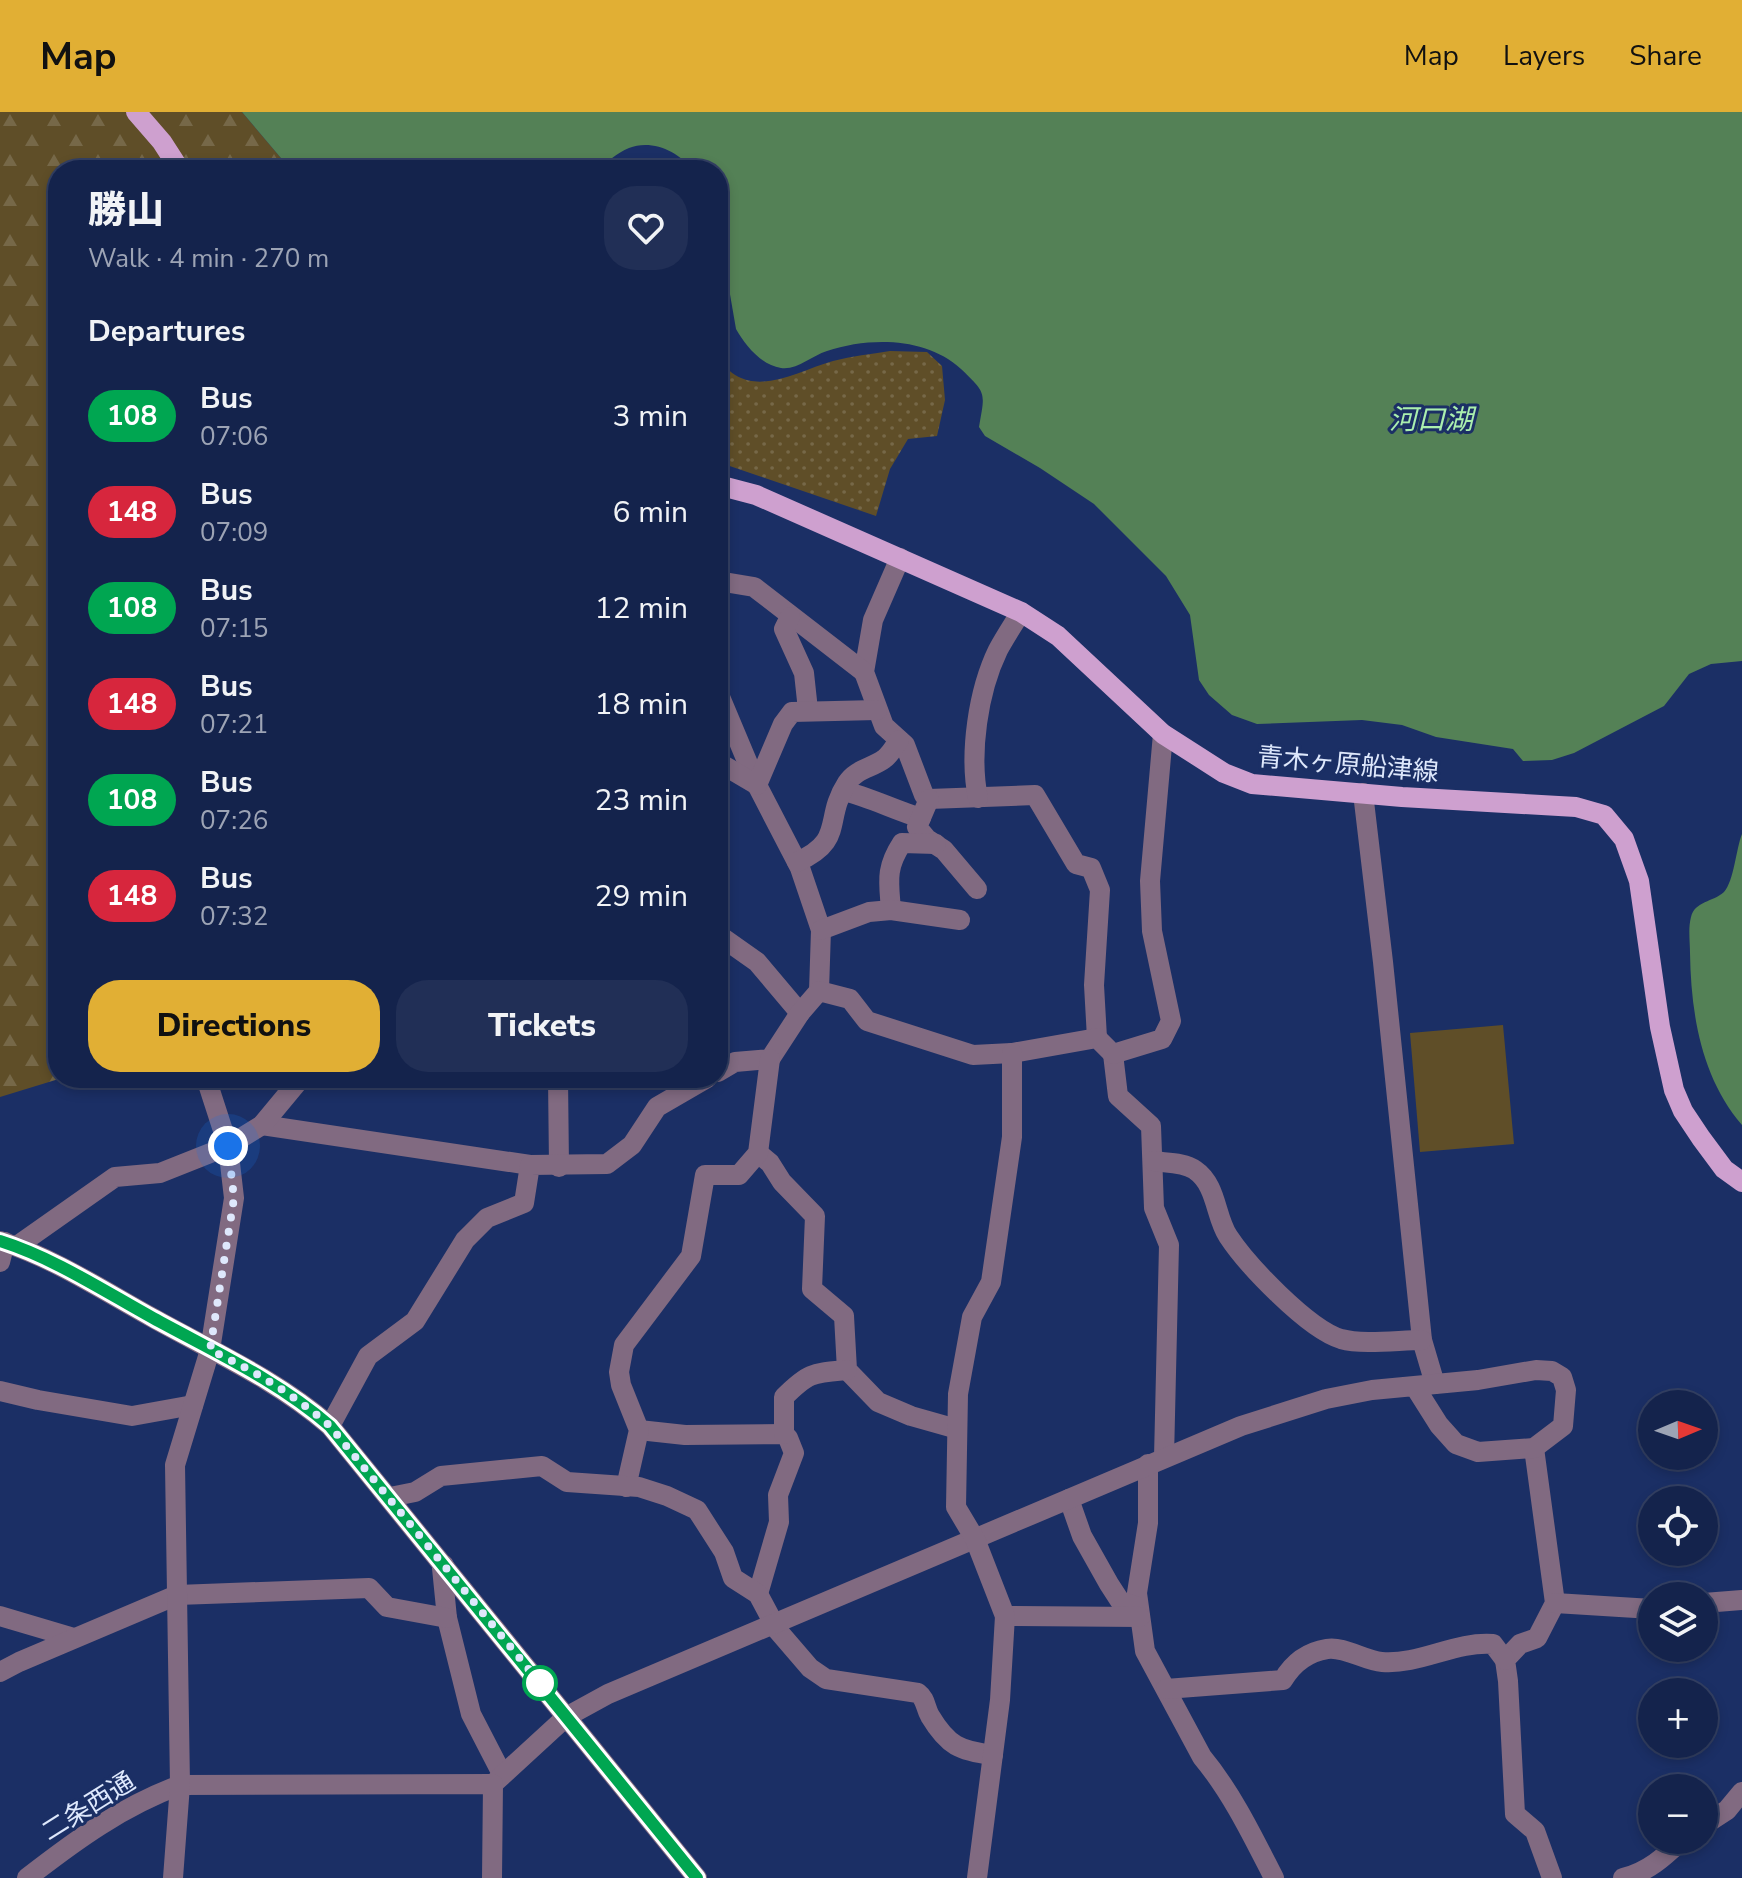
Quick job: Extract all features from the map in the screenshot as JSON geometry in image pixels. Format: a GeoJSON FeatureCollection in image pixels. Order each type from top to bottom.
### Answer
{"type":"FeatureCollection","features":[{"type":"Feature","properties":{"kind":"main road"},"geometry":{"type":"LineString","coordinates":[[136,112],[174,160]]}},
{"type":"Feature","properties":{"kind":"main road","name":"青木ヶ原船津線"},"geometry":{"type":"LineString","coordinates":[[728,488],[756,495],[1021,612],[1058,636],[1163,734],[1224,773],[1252,784],[1576,807],[1604,815],[1624,839],[1639,881],[1660,1027],[1674,1090],[1683,1111],[1709,1149],[1724,1169],[1742,1182]]}},
{"type":"Feature","properties":{"kind":"street"},"geometry":{"type":"LineString","coordinates":[[900,558],[873,620],[864,672],[884,726],[905,745],[924,795],[929,799],[1035,795],[1076,864],[1091,868],[1100,890],[1094,985],[1097,1038],[1113,1054],[1118,1096],[1151,1126],[1154,1208],[1169,1245],[1156,1461],[1137,1593],[1145,1651],[1202,1757],[1243,1818],[1274,1878]]}},
{"type":"Feature","properties":{"kind":"street"},"geometry":{"type":"LineString","coordinates":[[728,583],[754,587],[864,672]]}},
{"type":"Feature","properties":{"kind":"street"},"geometry":{"type":"LineString","coordinates":[[978,798],[974,767],[977,723],[998,651],[1021,612]]}},
{"type":"Feature","properties":{"kind":"street"},"geometry":{"type":"LineString","coordinates":[[790,617],[784,629],[804,673],[808,710]]}},
{"type":"Feature","properties":{"kind":"street"},"geometry":{"type":"LineString","coordinates":[[757,785],[783,724],[792,712],[877,710]]}},
{"type":"Feature","properties":{"kind":"street"},"geometry":{"type":"LineString","coordinates":[[626,1487],[639,1430],[621,1385],[619,1372],[624,1345],[691,1256],[705,1175],[739,1175],[758,1153],[770,1059],[800,1013],[819,991],[821,930],[797,862],[757,785],[728,716]]}},
{"type":"Feature","properties":{"kind":"street"},"geometry":{"type":"LineString","coordinates":[[1113,1054],[1162,1039],[1171,1021],[1152,931],[1150,881],[1163,734]]}},
{"type":"Feature","properties":{"kind":"street"},"geometry":{"type":"LineString","coordinates":[[797,862],[815,854],[827,844],[849,780],[884,759],[899,740]]}},
{"type":"Feature","properties":{"kind":"street"},"geometry":{"type":"LineString","coordinates":[[728,768],[757,785]]}},
{"type":"Feature","properties":{"kind":"street"},"geometry":{"type":"LineString","coordinates":[[843,791],[869,797],[886,808],[921,818]]}},
{"type":"Feature","properties":{"kind":"street"},"geometry":{"type":"LineString","coordinates":[[180,1785],[497,1779],[566,1717],[608,1694],[1241,1426],[1326,1399],[1372,1390],[1425,1386],[1536,1370],[1552,1371],[1562,1377],[1566,1390],[1563,1426],[1534,1448],[1478,1452],[1456,1444],[1439,1425],[1425,1386],[1387,994],[1363,793]]}},
{"type":"Feature","properties":{"kind":"street"},"geometry":{"type":"LineString","coordinates":[[929,799],[917,827],[944,850],[977,889]]}},
{"type":"Feature","properties":{"kind":"street"},"geometry":{"type":"LineString","coordinates":[[891,910],[886,878],[893,856],[902,843],[936,844]]}},
{"type":"Feature","properties":{"kind":"street"},"geometry":{"type":"LineString","coordinates":[[821,930],[869,912],[891,910],[960,920]]}},
{"type":"Feature","properties":{"kind":"street"},"geometry":{"type":"LineString","coordinates":[[728,942],[757,962],[800,1013]]}},
{"type":"Feature","properties":{"kind":"street"},"geometry":{"type":"LineString","coordinates":[[819,991],[850,999],[867,1021],[973,1055],[1012,1053],[1097,1038]]}},
{"type":"Feature","properties":{"kind":"street"},"geometry":{"type":"LineString","coordinates":[[977,1878],[1000,1700],[1005,1616],[975,1539],[956,1507],[958,1394],[972,1317],[991,1282],[1012,1137],[1012,1053]]}},
{"type":"Feature","properties":{"kind":"street"},"geometry":{"type":"LineString","coordinates":[[728,1066],[735,1062],[770,1059]]}},
{"type":"Feature","properties":{"kind":"street"},"geometry":{"type":"LineString","coordinates":[[173,1878],[180,1785],[175,1465],[210,1350],[234,1198],[228,1146],[209,1088]]}},
{"type":"Feature","properties":{"kind":"street"},"geometry":{"type":"LineString","coordinates":[[6,1248],[115,1177],[160,1173],[228,1146],[262,1125],[293,1088]]}},
{"type":"Feature","properties":{"kind":"street"},"geometry":{"type":"LineString","coordinates":[[558,1088],[559,1167]]}},
{"type":"Feature","properties":{"kind":"street"},"geometry":{"type":"LineString","coordinates":[[262,1125],[530,1165],[607,1164],[632,1145],[657,1107],[690,1088]]}},
{"type":"Feature","properties":{"kind":"street"},"geometry":{"type":"LineString","coordinates":[[758,1153],[815,1216],[812,1289],[844,1316],[847,1370],[878,1402],[911,1416],[957,1429]]}},
{"type":"Feature","properties":{"kind":"street"},"geometry":{"type":"LineString","coordinates":[[1153,1161],[1196,1170],[1212,1193],[1226,1234],[1271,1290],[1325,1331],[1348,1340],[1422,1340]]}},
{"type":"Feature","properties":{"kind":"street"},"geometry":{"type":"LineString","coordinates":[[330,1426],[368,1356],[415,1321],[465,1240],[487,1218],[524,1203],[530,1165]]}},
{"type":"Feature","properties":{"kind":"street"},"geometry":{"type":"LineString","coordinates":[[6,1248],[268,1379],[301,1400],[330,1426],[697,1878]]}},
{"type":"Feature","properties":{"kind":"street"},"geometry":{"type":"LineString","coordinates":[[758,1594],[779,1522],[778,1495],[794,1453],[784,1434],[784,1397],[802,1379],[814,1373],[847,1370]]}},
{"type":"Feature","properties":{"kind":"street"},"geometry":{"type":"LineString","coordinates":[[0,1391],[132,1416],[193,1405]]}},
{"type":"Feature","properties":{"kind":"street"},"geometry":{"type":"LineString","coordinates":[[639,1430],[685,1435],[784,1434]]}},
{"type":"Feature","properties":{"kind":"street"},"geometry":{"type":"LineString","coordinates":[[1505,1660],[1520,1644],[1537,1638],[1555,1603],[1534,1448]]}},
{"type":"Feature","properties":{"kind":"street"},"geometry":{"type":"LineString","coordinates":[[390,1497],[415,1492],[441,1476],[542,1466],[567,1482],[639,1487],[667,1496],[697,1510],[724,1552],[733,1578],[758,1594],[774,1624],[810,1668],[826,1679],[918,1693],[923,1696],[928,1711],[944,1736],[962,1751],[993,1755]]}},
{"type":"Feature","properties":{"kind":"street"},"geometry":{"type":"LineString","coordinates":[[1069,1499],[1082,1536],[1109,1584],[1120,1601],[1139,1612]]}},
{"type":"Feature","properties":{"kind":"street"},"geometry":{"type":"LineString","coordinates":[[444,1565],[447,1618],[471,1714],[497,1779],[492,1878]]}},
{"type":"Feature","properties":{"kind":"street"},"geometry":{"type":"LineString","coordinates":[[0,1672],[177,1595],[369,1588],[387,1607],[447,1618]]}},
{"type":"Feature","properties":{"kind":"street"},"geometry":{"type":"LineString","coordinates":[[1718,1602],[1742,1600]]}},
{"type":"Feature","properties":{"kind":"street"},"geometry":{"type":"LineString","coordinates":[[1555,1603],[1638,1608]]}},
{"type":"Feature","properties":{"kind":"street"},"geometry":{"type":"LineString","coordinates":[[1005,1616],[1139,1612]]}},
{"type":"Feature","properties":{"kind":"street"},"geometry":{"type":"LineString","coordinates":[[0,1616],[74,1638]]}},
{"type":"Feature","properties":{"kind":"street"},"geometry":{"type":"LineString","coordinates":[[1166,1689],[1283,1680],[1296,1663],[1331,1648],[1383,1662],[1405,1660],[1475,1643],[1493,1644],[1505,1660],[1508,1681],[1515,1814],[1535,1831],[1552,1878]]}},
{"type":"Feature","properties":{"kind":"street","name":"二条西通"},"geometry":{"type":"LineString","coordinates":[[27,1878],[81,1836],[143,1799],[180,1785]]}},
{"type":"Feature","properties":{"kind":"street"},"geometry":{"type":"LineString","coordinates":[[1718,1816],[1742,1792]]}},
{"type":"Feature","properties":{"kind":"street"},"geometry":{"type":"LineString","coordinates":[[1623,1878],[1659,1862],[1667,1854]]}},
{"type":"Feature","properties":{"kind":"green space"},"geometry":{"type":"Polygon","coordinates":[[[0,112],[242,112],[283,160],[48,160],[48,1082],[0,1097],[0,112]]]}},
{"type":"Feature","properties":{"kind":"green space"},"geometry":{"type":"Polygon","coordinates":[[[890,351],[927,352],[942,366],[945,400],[937,436],[908,439],[890,469],[876,516],[728,465],[728,370],[744,379],[758,382],[788,377],[840,359],[890,351]]]}},
{"type":"Feature","properties":{"kind":"green space"},"geometry":{"type":"Polygon","coordinates":[[[1503,1025],[1514,1144],[1420,1152],[1410,1033],[1503,1025]]]}},
{"type":"Feature","properties":{"kind":"water","name":"河口湖"},"geometry":{"type":"Polygon","coordinates":[[[242,112],[1742,112],[1742,661],[1711,664],[1689,674],[1664,706],[1574,753],[1552,760],[1523,761],[1513,749],[1436,737],[1402,725],[1362,720],[1257,724],[1232,715],[1209,695],[1199,680],[1190,615],[1166,576],[1094,504],[985,436],[979,427],[983,400],[980,389],[947,358],[915,346],[861,343],[827,351],[799,365],[781,368],[767,363],[754,353],[736,329],[728,283],[728,160],[683,160],[664,148],[646,145],[625,150],[609,160],[283,160],[242,112]]]}},
{"type":"Feature","properties":{"kind":"water"},"geometry":{"type":"Polygon","coordinates":[[[1742,834],[1742,1125],[1717,1086],[1701,1044],[1693,999],[1689,930],[1696,908],[1720,895],[1727,887],[1742,834]]]}},
{"type":"Feature","properties":{"kind":"bus line","name":"108"},"geometry":{"type":"LineString","coordinates":[[0,1241],[17,1246],[72,1274],[268,1379],[301,1400],[330,1426],[697,1878]]}},
{"type":"Feature","properties":{"kind":"route"},"geometry":{"type":"LineString","coordinates":[[228,1146],[234,1198],[210,1350],[268,1379],[301,1400],[330,1426],[540,1683]]}}]}
